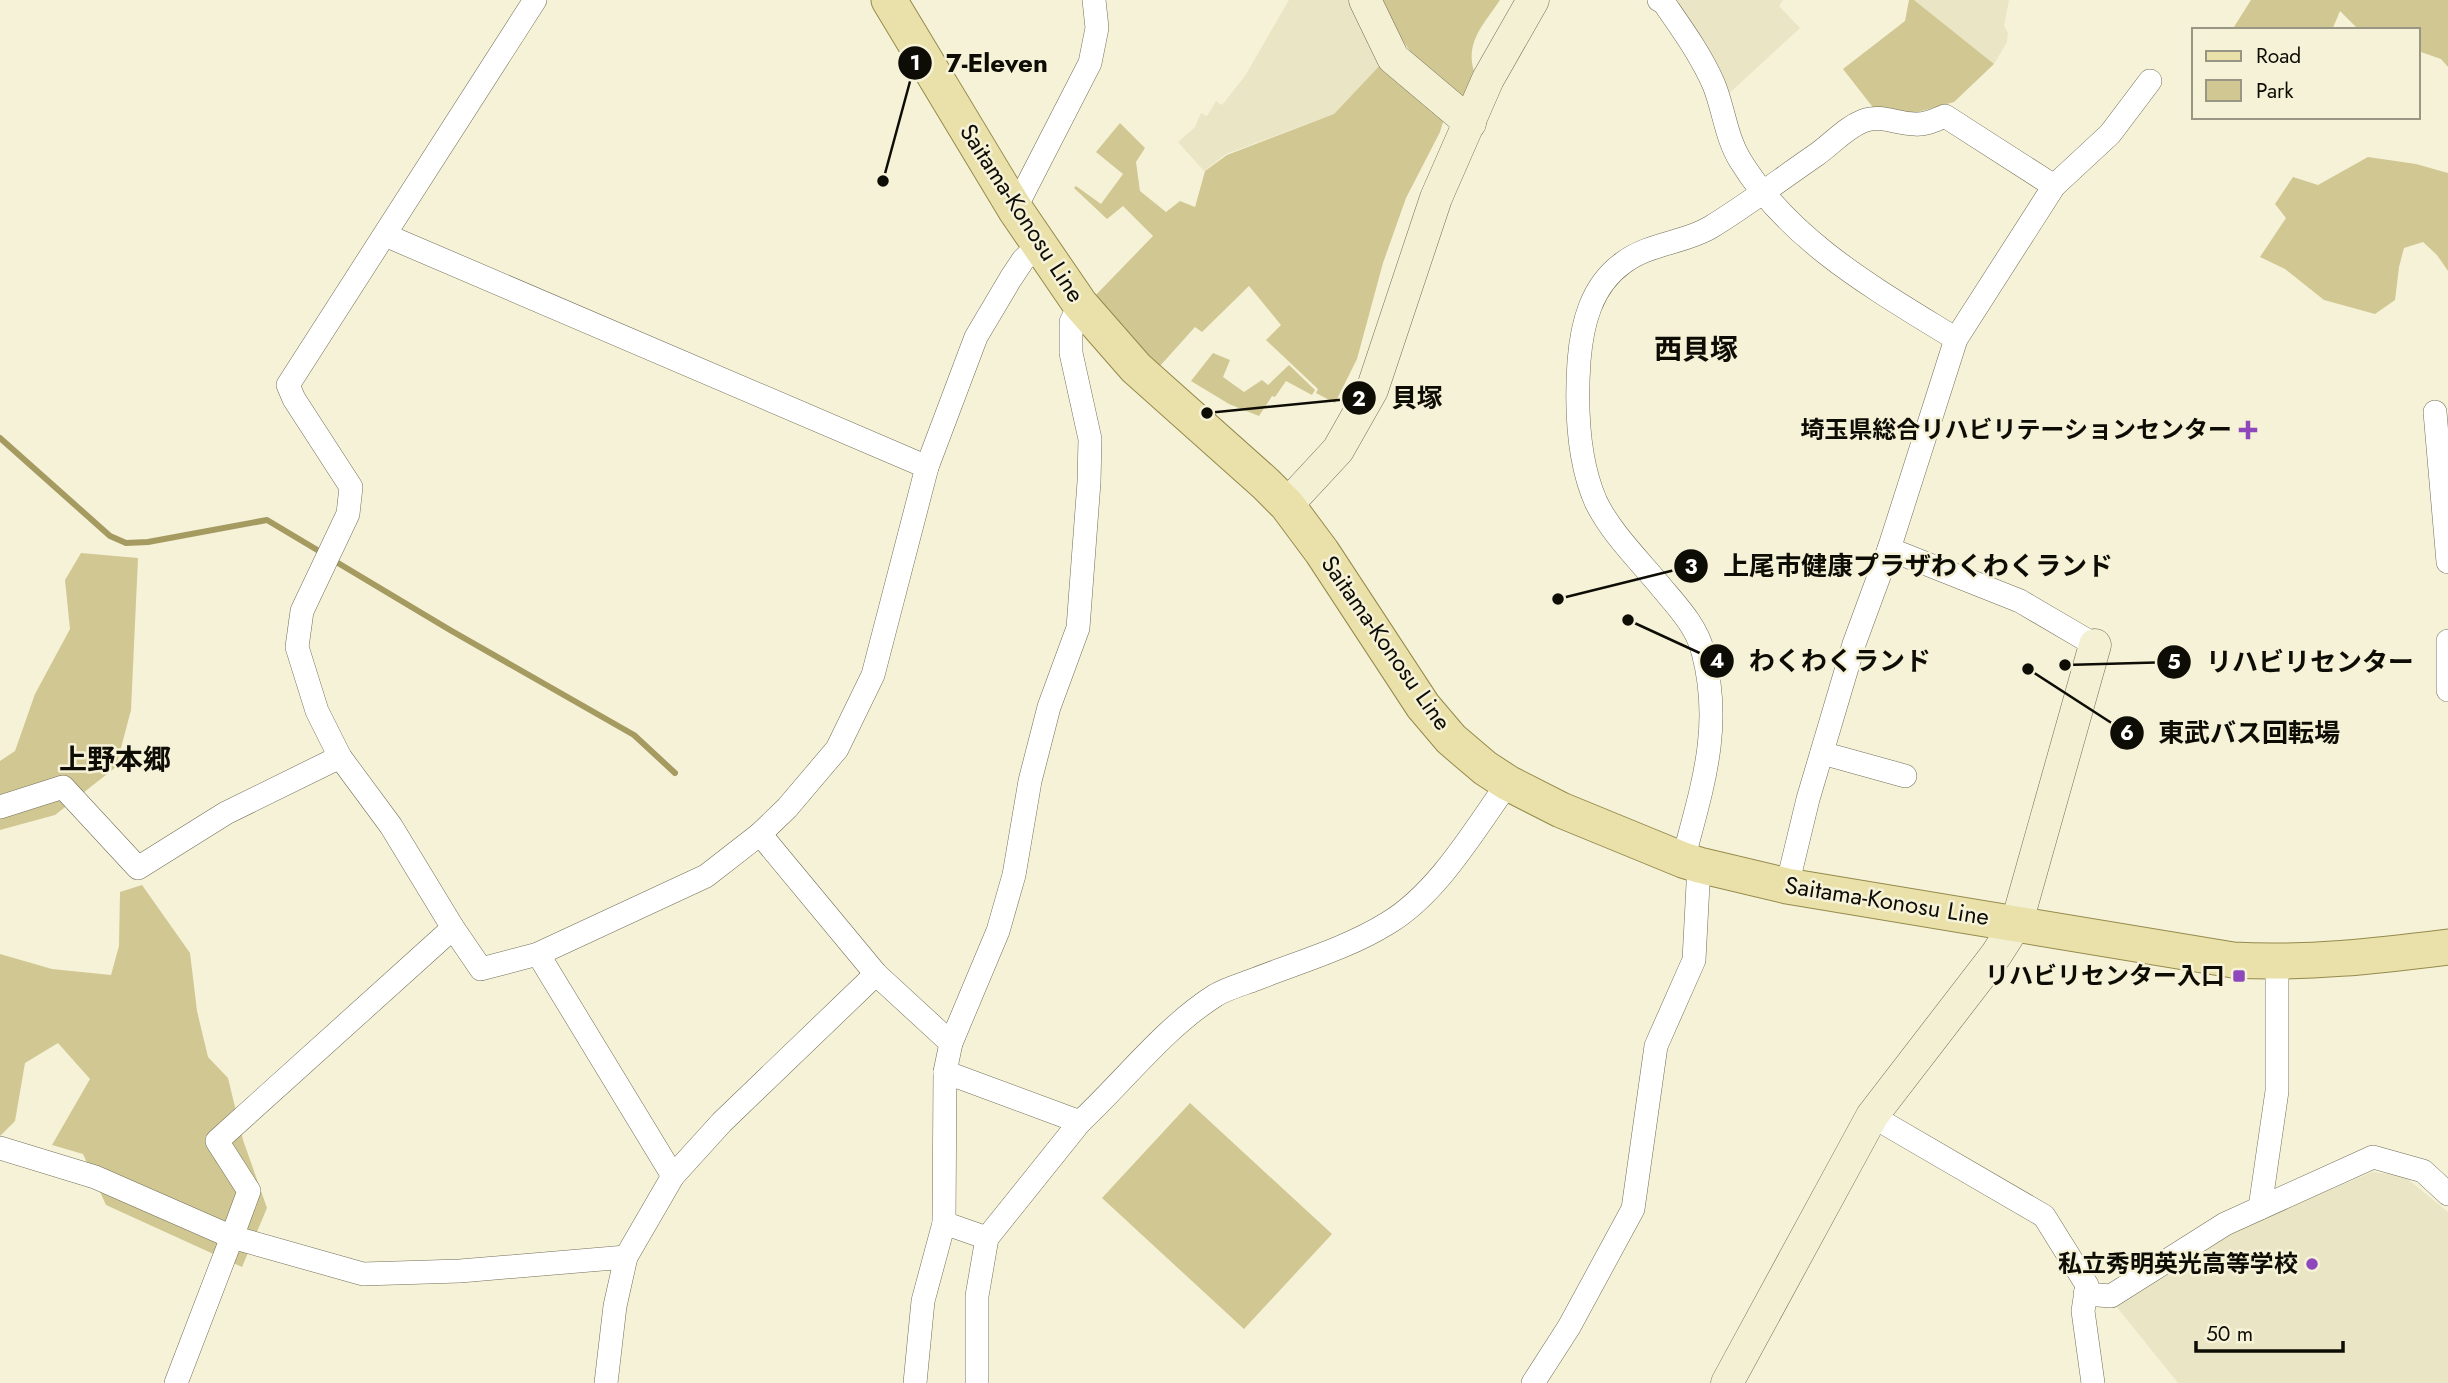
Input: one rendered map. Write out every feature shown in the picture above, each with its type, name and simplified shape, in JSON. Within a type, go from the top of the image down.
[{"type":"main road","name":"Saitama-Konosu Line","points":[[889,0],[1015,209],[1080,304],[1136,368],[1287,505],[1322,552],[1423,706],[1467,754],[1508,783],[1561,810],[1691,863],[1787,886],[2017,922],[2233,960],[2277,962],[2354,959],[2448,947]]},
{"type":"street","points":[[535,0],[288,385],[294,399],[351,487],[348,514],[302,611],[297,647],[317,711],[340,757],[391,826],[481,969],[538,954],[706,877],[760,834],[787,808],[837,750],[873,675],[927,467],[976,337],[1011,278],[1039,245]]},
{"type":"street","points":[[1015,209],[1090,63],[1097,28],[1094,0]]},
{"type":"street","points":[[1365,0],[1392,58],[1470,123]]},
{"type":"street","points":[[1287,505],[1338,450],[1372,390],[1436,198],[1495,66],[1533,0]]},
{"type":"street","points":[[1659,0],[1691,41],[1714,86],[1727,134],[1739,159],[1761,192],[1808,239],[1854,276],[1956,339]]},
{"type":"street","points":[[1787,886],[1854,644],[1889,549],[1956,339],[2054,186],[2110,134],[2150,81]]},
{"type":"street","points":[[1533,1383],[1569,1327],[1633,1209],[1657,1046],[1694,960],[1691,863],[1712,735],[1708,675],[1696,633],[1612,528],[1597,502],[1585,470],[1577,409],[1581,331],[1595,296],[1605,279],[1623,262],[1659,245],[1708,229],[1862,121],[1872,118],[1914,125],[1932,122],[1945,116],[2054,186]]},
{"type":"street","points":[[385,235],[927,467]]},
{"type":"street","points":[[915,1383],[923,1301],[944,1223],[945,1072],[951,1043],[998,931],[1014,875],[1030,781],[1049,708],[1078,628],[1090,482],[1090,439],[1071,353],[1071,322],[1080,304]]},
{"type":"street","points":[[2435,412],[2448,562]]},
{"type":"street","points":[[1727,1383],[1872,1115],[1996,955],[2017,922],[2095,645],[2020,601],[1889,549]]},
{"type":"street","points":[[2448,641],[2448,690]]},
{"type":"street","points":[[1822,753],[1905,776]]},
{"type":"street","points":[[0,807],[63,787],[138,868],[226,813],[340,757]]},
{"type":"street","points":[[977,1383],[977,1296],[987,1238],[1080,1122],[1170,1031],[1218,994],[1389,923],[1419,899],[1450,864],[1508,783]]},
{"type":"street","points":[[760,834],[876,974],[951,1043]]},
{"type":"street","points":[[176,1383],[249,1191],[217,1141],[453,928]]},
{"type":"street","points":[[538,954],[673,1176]]},
{"type":"street","points":[[2260,1209],[2277,1091],[2277,962]]},
{"type":"street","points":[[606,1383],[615,1306],[626,1257],[673,1176],[722,1122],[876,974]]},
{"type":"street","points":[[945,1072],[1080,1122]]},
{"type":"street","points":[[1872,1115],[2044,1216],[2087,1285],[2083,1311],[2093,1383]]},
{"type":"street","points":[[0,1148],[95,1177],[232,1237],[363,1274],[460,1271],[626,1257]]},
{"type":"street","points":[[2085,1294],[2111,1296],[2225,1224],[2373,1157],[2423,1171],[2448,1194]]},
{"type":"street","points":[[944,1223],[987,1238]]},
{"type":"shaded area","points":[[1289,0],[1352,0],[1383,62],[1334,114],[1226,154],[1204,171],[1178,142],[1195,127],[1201,113],[1207,116],[1216,101],[1222,105],[1245,76]]},
{"type":"shaded area","points":[[1668,0],[1783,0],[1779,6],[1800,28],[1724,98]]},
{"type":"shaded area","points":[[1914,0],[2009,0],[2004,26],[2008,33],[2007,42],[1994,64]]},
{"type":"shaded area","name":"私立秀明英光高等学校","points":[[2372,1172],[2404,1176],[2448,1212],[2448,1383],[2178,1383],[2116,1306],[2122,1297],[2231,1232]]},
{"type":"green space","points":[[1379,0],[1500,0],[1476,36],[1472,55],[1476,77],[1465,98],[1438,80],[1414,57]]},
{"type":"green space","points":[[1909,0],[1914,0],[1994,64],[1954,102],[1914,113],[1875,110],[1843,69],[1905,21]]},
{"type":"green space","points":[[2251,0],[2448,0],[2448,67],[2441,59],[2420,52],[2420,28],[2357,28],[2340,11],[2333,28],[2233,28]]},
{"type":"green space","points":[[1383,62],[1444,119],[1406,198],[1383,263],[1357,359],[1335,403],[1316,393],[1318,389],[1266,340],[1281,325],[1249,286],[1202,332],[1195,327],[1159,367],[1092,299],[1153,236],[1123,206],[1107,219],[1074,188],[1076,186],[1101,204],[1123,174],[1096,152],[1120,123],[1145,148],[1136,162],[1140,191],[1166,212],[1180,201],[1195,207],[1205,171],[1227,155],[1334,114]]},
{"type":"green space","points":[[2368,157],[2416,164],[2448,173],[2448,271],[2437,255],[2423,242],[2404,248],[2395,300],[2375,314],[2324,300],[2285,269],[2260,257],[2286,218],[2275,204],[2293,177],[2318,185]]},
{"type":"green space","points":[[1213,353],[1230,360],[1223,377],[1244,392],[1262,380],[1268,385],[1289,365],[1315,390],[1312,395],[1286,381],[1259,416],[1229,404],[1191,381]]},
{"type":"green space","points":[[81,553],[138,558],[131,710],[116,767],[55,815],[0,830],[0,761],[15,751],[35,694],[70,629],[65,580]]},
{"type":"green space","points":[[142,885],[190,953],[197,1011],[208,1057],[228,1078],[243,1140],[267,1208],[242,1267],[106,1205],[83,1154],[52,1145],[90,1079],[58,1043],[25,1063],[15,1121],[0,1136],[0,954],[52,969],[111,975],[119,946],[120,892]]},
{"type":"green space","points":[[1190,1103],[1332,1234],[1244,1329],[1102,1198]]},
{"type":"waterway","points":[[0,438],[110,536],[126,543],[148,542],[267,520],[324,554]]},
{"type":"waterway","points":[[333,560],[634,735],[675,773]]},
{"type":"place","name":"7-Eleven","points":[[883,181]]},
{"type":"place","name":"貝塚","points":[[1207,413]]},
{"type":"place","name":"埼玉県総合リハビリテーションセンター","points":[[2248,430]]},
{"type":"place","name":"上尾市健康プラザわくわくランド","points":[[1558,599]]},
{"type":"place","name":"わくわくランド","points":[[1628,620]]},
{"type":"place","name":"リハビリセンター","points":[[2065,665]]},
{"type":"place","name":"東武バス回転場","points":[[2028,669]]},
{"type":"place","name":"リハビリセンター入口","points":[[2239,976]]},
{"type":"place","name":"私立秀明英光高等学校","points":[[2312,1264]]},
{"type":"district","name":"西貝塚","points":[[1696,349]]},
{"type":"district","name":"上野本郷","points":[[115,759]]}]
